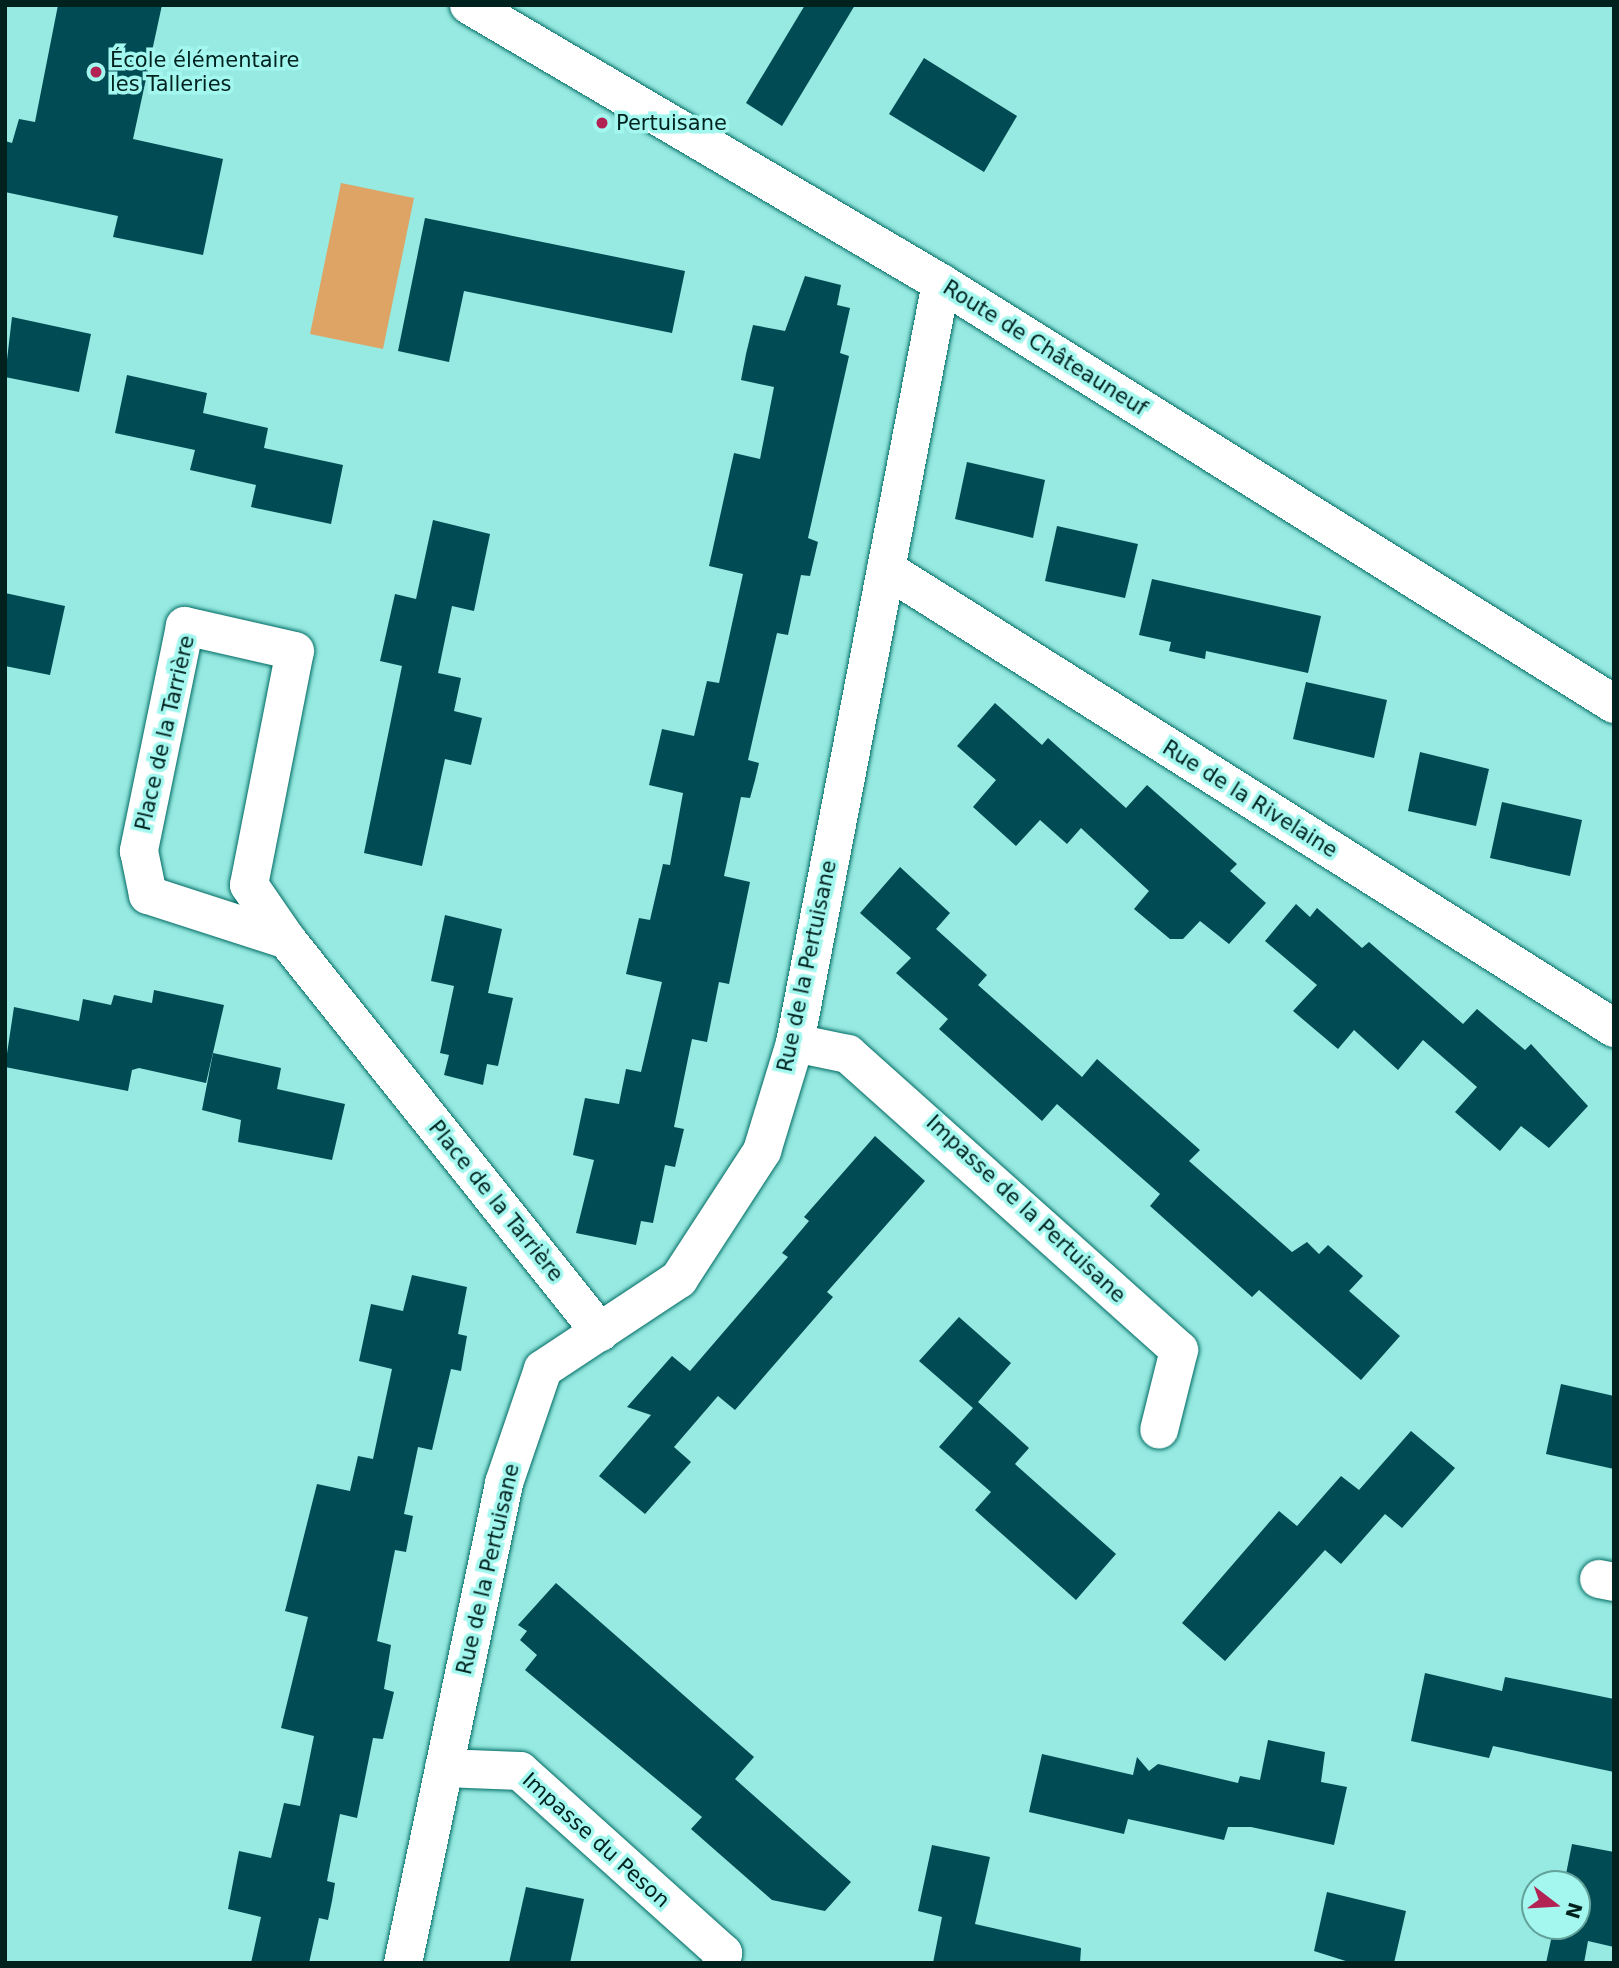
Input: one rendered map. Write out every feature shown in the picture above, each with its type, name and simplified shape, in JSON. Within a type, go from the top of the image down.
[{"type":"street","name":"Route de Châteauneuf","points":[[469,5],[941,283],[1614,704]]},
{"type":"street","name":"Rue de la Pertuisane","points":[[403,1963],[505,1483],[543,1369],[679,1279],[762,1151],[794,1043],[941,283]]},
{"type":"street","name":"Rue de la Rivelaine","points":[[886,569],[1614,1028]]},
{"type":"street","name":"Place de la Tarrière","points":[[287,940],[148,895],[139,851],[185,626],[295,651],[249,885],[287,940],[600,1332]]},
{"type":"street","name":"Impasse de la Pertuisane","points":[[794,1043],[858,1062],[1179,1350],[1159,1430]]},
{"type":"street","name":"Impasse du Peson","points":[[444,1768],[520,1771],[723,1953],[721,1963]]},
{"type":"shaded area","points":[[341,183],[414,198],[383,349],[310,334]]},
{"type":"building","points":[[58,5],[162,5],[133,139],[223,159],[203,255],[113,237],[118,216],[5,192],[5,141],[12,143],[19,119],[35,122]]},
{"type":"building","points":[[805,5],[855,5],[782,126],[746,103]]},
{"type":"building","points":[[924,58],[1017,116],[984,172],[889,114]]},
{"type":"building","points":[[425,218],[685,271],[672,333],[464,291],[449,362],[398,351]]},
{"type":"building","points":[[805,276],[841,285],[837,305],[850,308],[840,353],[849,356],[808,538],[818,542],[810,576],[801,575],[788,635],[777,633],[748,760],[759,763],[750,798],[741,797],[724,876],[750,882],[729,984],[719,982],[707,1042],[692,1039],[674,1127],[684,1129],[675,1167],[665,1165],[653,1223],[641,1221],[636,1245],[576,1233],[594,1160],[573,1155],[585,1098],[619,1104],[626,1069],[641,1072],[662,982],[626,974],[639,918],[650,920],[663,864],[670,865],[683,793],[649,785],[662,729],[694,736],[707,681],[719,683],[743,574],[709,566],[734,453],[760,459],[774,387],[741,380],[746,354],[753,325],[785,331]]},
{"type":"building","points":[[12,317],[91,334],[79,392],[5,377]]},
{"type":"building","points":[[127,375],[207,393],[203,413],[268,428],[264,448],[343,465],[331,524],[251,507],[256,485],[190,470],[195,450],[115,433]]},
{"type":"building","points":[[967,462],[1045,480],[1033,538],[955,519]]},
{"type":"building","points":[[433,520],[490,534],[474,611],[452,606],[438,673],[461,678],[454,711],[482,718],[471,765],[445,759],[422,866],[364,853],[402,666],[380,661],[395,594],[416,599]]},
{"type":"building","points":[[1057,526],[1138,544],[1125,598],[1045,581]]},
{"type":"building","points":[[1152,579],[1321,616],[1308,673],[1206,651],[1205,659],[1169,651],[1171,642],[1139,635]]},
{"type":"building","points":[[5,593],[65,606],[50,675],[5,666]]},
{"type":"building","points":[[1306,682],[1387,700],[1374,758],[1293,739]]},
{"type":"building","points":[[995,703],[1042,745],[1048,738],[1126,808],[1147,785],[1237,864],[1230,871],[1266,903],[1229,944],[1200,921],[1183,939],[1170,939],[1134,909],[1149,891],[1081,828],[1067,844],[1040,820],[1016,846],[973,807],[996,780],[957,746]]},
{"type":"building","points":[[1420,752],[1489,769],[1476,826],[1408,811]]},
{"type":"building","points":[[1502,802],[1582,820],[1570,876],[1490,858]]},
{"type":"building","points":[[900,867],[950,913],[936,929],[987,975],[978,985],[1082,1077],[1097,1059],[1200,1150],[1189,1161],[1292,1252],[1307,1242],[1319,1254],[1328,1245],[1363,1276],[1349,1291],[1400,1336],[1361,1380],[1259,1290],[1252,1297],[1150,1206],[1160,1194],[1057,1104],[1042,1121],[939,1029],[948,1019],[896,973],[911,958],[860,913]]},
{"type":"building","points":[[1296,904],[1310,917],[1317,908],[1362,948],[1369,942],[1463,1024],[1477,1009],[1525,1050],[1531,1044],[1588,1106],[1549,1148],[1521,1126],[1500,1151],[1455,1112],[1477,1087],[1423,1040],[1398,1070],[1354,1030],[1338,1049],[1293,1011],[1317,985],[1265,941]]},
{"type":"building","points":[[445,915],[502,929],[488,993],[513,998],[498,1066],[487,1064],[483,1085],[444,1075],[449,1055],[440,1053],[454,986],[431,981]]},
{"type":"building","points":[[154,990],[224,1005],[206,1083],[139,1068],[132,1070],[128,1091],[5,1067],[14,1007],[79,1021],[83,999],[111,1005],[114,995],[152,1003]]},
{"type":"building","points":[[213,1053],[281,1068],[277,1089],[345,1104],[332,1160],[238,1142],[241,1120],[202,1110]]},
{"type":"building","points":[[875,1136],[925,1181],[827,1292],[833,1297],[735,1410],[718,1396],[674,1447],[691,1462],[645,1514],[599,1476],[651,1415],[627,1407],[672,1356],[690,1371],[788,1257],[782,1253],[809,1221],[804,1217]]},
{"type":"building","points":[[412,1275],[467,1287],[458,1334],[467,1336],[461,1371],[451,1369],[432,1450],[418,1447],[404,1514],[413,1516],[406,1552],[395,1550],[377,1641],[391,1645],[384,1689],[394,1692],[383,1739],[373,1738],[357,1818],[340,1814],[327,1881],[335,1883],[332,1901],[328,1920],[319,1918],[309,1963],[251,1963],[261,1917],[228,1909],[239,1851],[271,1858],[284,1803],[300,1806],[314,1736],[281,1728],[308,1617],[285,1611],[317,1484],[350,1491],[358,1456],[373,1459],[392,1369],[359,1361],[371,1304],[403,1311]]},
{"type":"building","points":[[959,1317],[1011,1363],[978,1402],[1029,1448],[1015,1464],[1116,1554],[1076,1600],[975,1510],[991,1492],[939,1447],[973,1408],[919,1361]]},
{"type":"building","points":[[1561,1384],[1614,1396],[1614,1469],[1546,1454]]},
{"type":"building","points":[[1411,1431],[1455,1468],[1402,1528],[1385,1514],[1341,1564],[1325,1550],[1225,1661],[1182,1623],[1279,1511],[1297,1526],[1341,1476],[1359,1490]]},
{"type":"building","points":[[556,1583],[754,1757],[735,1779],[851,1882],[825,1911],[772,1900],[691,1829],[702,1817],[525,1670],[537,1655],[520,1640],[527,1631],[518,1625]]},
{"type":"building","points":[[1425,1673],[1502,1691],[1505,1677],[1614,1699],[1614,1772],[1493,1746],[1489,1758],[1411,1741]]},
{"type":"building","points":[[1268,1740],[1325,1752],[1321,1782],[1347,1787],[1334,1845],[1251,1827],[1228,1827],[1224,1840],[1128,1819],[1124,1834],[1029,1812],[1042,1754],[1133,1775],[1137,1757],[1149,1771],[1158,1764],[1238,1783],[1240,1776],[1260,1780]]},
{"type":"building","points":[[1572,1844],[1614,1852],[1614,1947],[1588,1941],[1584,1963],[1546,1963],[1551,1940],[1591,1940],[1591,1870],[1567,1870]]},
{"type":"building","points":[[932,1845],[990,1857],[975,1924],[1081,1948],[1080,1963],[933,1963],[942,1917],[918,1911]]},
{"type":"building","points":[[526,1887],[584,1899],[570,1963],[509,1963]]},
{"type":"building","points":[[1327,1892],[1406,1911],[1394,1963],[1352,1963],[1314,1951]]},
{"type":"place","name":"École élémentaire les Talleries","points":[[96,72]]},
{"type":"place","name":"Pertuisane","points":[[602,123]]}]
